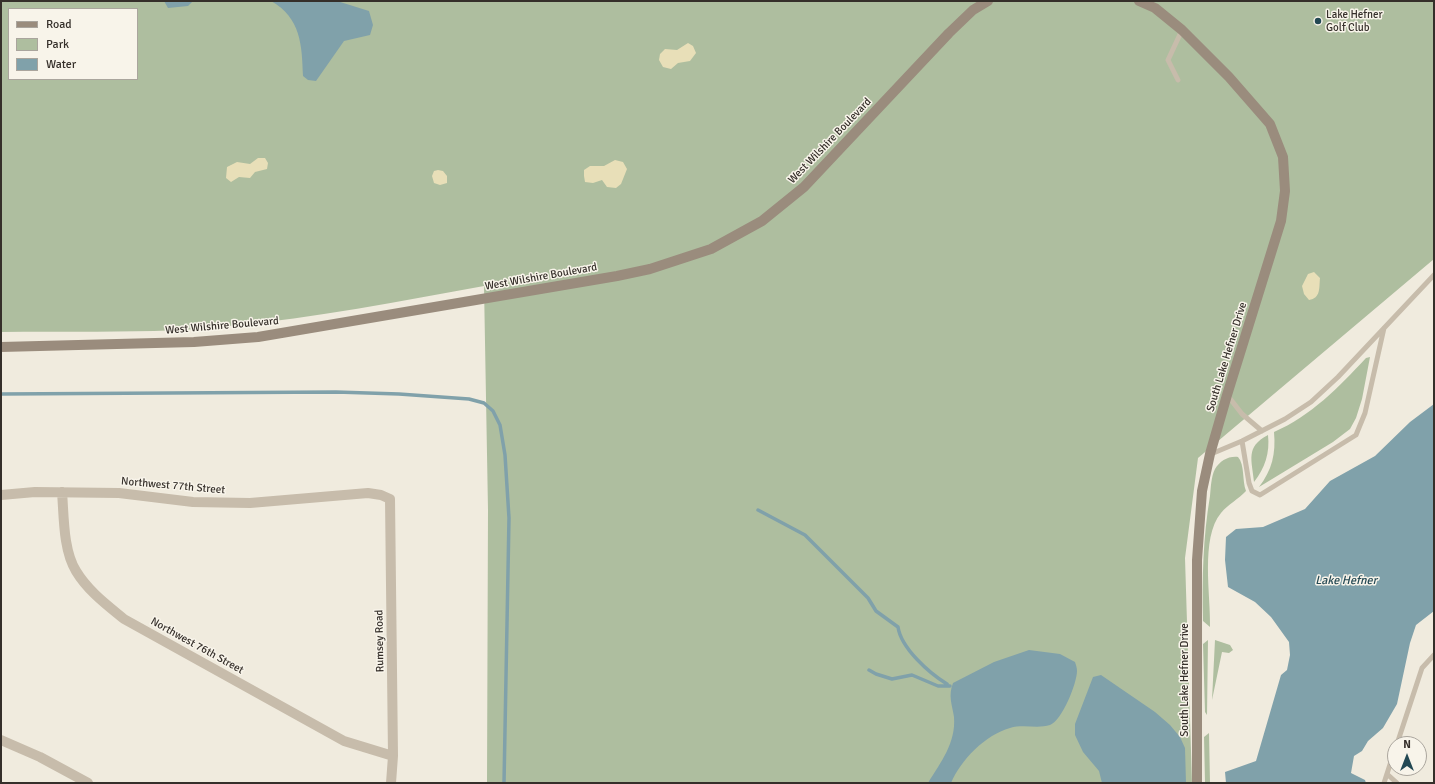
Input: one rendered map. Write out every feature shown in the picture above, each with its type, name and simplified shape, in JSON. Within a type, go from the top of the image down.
[{"type":"street","name":"West Wilshire Boulevard","points":[[1,347],[194,342],[258,337],[617,276],[650,269],[711,249],[762,221],[804,187],[948,33],[973,10],[988,1]]},
{"type":"street","name":"South Lake Hefner Drive","points":[[1139,1],[1155,8],[1182,30],[1229,77],[1270,124],[1283,157],[1285,191],[1281,221],[1227,395],[1210,454],[1202,491],[1198,533],[1197,783]]},
{"type":"street","name":"Northwest 77th Street","points":[[1,495],[62,492],[119,493],[193,502],[250,503],[368,493],[381,495],[390,499]]},
{"type":"street","name":"Northwest 76th Street","points":[[62,492],[66,542],[75,570],[95,594],[124,619],[344,741],[394,756]]},
{"type":"street","name":"Rumsey Road","points":[[390,499],[394,756],[391,783]]},
{"type":"street","points":[[1,740],[40,757],[88,783]]},
{"type":"lane","points":[[1178,80],[1168,60],[1182,30]]},
{"type":"lane","points":[[1210,454],[1262,431],[1299,411],[1311,402],[1338,377],[1384,326],[1434,276]]},
{"type":"lane","points":[[1242,441],[1249,483],[1252,491],[1260,495],[1356,435],[1365,413],[1384,326]]},
{"type":"lane","points":[[1227,395],[1235,407],[1262,431]]},
{"type":"lane","points":[[1400,736],[1422,668],[1434,654]]},
{"type":"lane","points":[[1384,783],[1387,774]]},
{"type":"lane","points":[[1389,776],[1397,783]]},
{"type":"green space","points":[[1,1],[1434,1],[1434,259],[1198,458],[1185,558],[1192,783],[487,783],[488,510],[484,286],[326,314],[262,323],[202,329],[116,332],[1,332]]},
{"type":"green space","points":[[1370,357],[1362,399],[1356,418],[1350,429],[1333,442],[1259,487],[1270,468],[1274,455],[1274,432],[1300,418],[1324,400],[1366,358]]},
{"type":"green space","points":[[1268,435],[1266,460],[1254,482],[1251,461],[1253,449],[1256,444]]},
{"type":"green space","points":[[1231,457],[1238,457],[1242,464],[1246,491],[1221,513],[1215,524],[1211,537],[1208,568],[1210,627],[1203,621],[1203,590],[1204,542],[1212,479],[1215,469],[1222,461]]},
{"type":"green space","points":[[1208,640],[1207,715],[1205,712],[1203,644]]},
{"type":"green space","points":[[1215,640],[1230,645],[1233,650],[1229,653],[1222,652],[1212,700]]},
{"type":"green space","points":[[1209,733],[1210,783],[1205,783],[1204,737]]},
{"type":"sand","points":[[688,43],[693,46],[696,53],[690,61],[678,63],[671,69],[663,67],[659,60],[660,54],[665,49],[677,50]]},
{"type":"sand","points":[[258,158],[265,158],[268,163],[267,169],[255,172],[250,178],[239,177],[231,182],[226,178],[227,167],[237,162],[250,164]]},
{"type":"sand","points":[[615,160],[623,162],[627,169],[621,184],[616,188],[607,187],[602,180],[593,183],[585,182],[584,170],[590,166],[604,166]]},
{"type":"sand","points":[[434,171],[443,171],[447,176],[447,183],[440,185],[434,183],[432,176]]},
{"type":"sand","points":[[1314,272],[1320,278],[1319,292],[1316,297],[1309,300],[1304,294],[1302,286],[1308,274]]},
{"type":"water","points":[[164,1],[193,1],[188,6],[168,8]]},
{"type":"water","points":[[271,1],[337,1],[369,11],[373,25],[370,35],[344,41],[316,81],[308,80],[303,76],[302,54],[298,33],[294,24],[281,8]]},
{"type":"water","name":"Lake Hefner","points":[[1434,404],[1434,611],[1416,625],[1410,643],[1397,704],[1383,728],[1368,741],[1362,751],[1354,756],[1351,773],[1365,780],[1366,783],[1226,783],[1225,772],[1256,761],[1281,675],[1287,670],[1290,655],[1289,642],[1271,617],[1255,602],[1228,587],[1225,560],[1226,537],[1236,529],[1263,527],[1305,509],[1330,481],[1375,456],[1410,422]]},
{"type":"water","points":[[1029,650],[1060,654],[1075,662],[1077,671],[1072,692],[1059,717],[1050,725],[1041,727],[1020,726],[1001,731],[983,742],[967,757],[955,774],[951,783],[928,783],[947,752],[953,735],[954,717],[951,696],[953,683],[994,662]]},
{"type":"water","points":[[1101,675],[1155,712],[1170,725],[1180,737],[1185,748],[1186,783],[1102,783],[1099,771],[1083,752],[1075,735],[1075,724],[1093,677]]},
{"type":"waterway","points":[[1,394],[336,392],[399,394],[469,399],[484,403],[493,411],[500,425],[505,455],[509,518],[504,783]]},
{"type":"waterway","points":[[758,510],[805,535],[868,598],[876,611],[898,627],[904,643],[924,667],[947,684]]},
{"type":"waterway","points":[[869,670],[892,679],[912,675],[938,686],[950,686]]},
{"type":"place","name":"Lake Hefner Golf Club","points":[[1318,21]]}]
